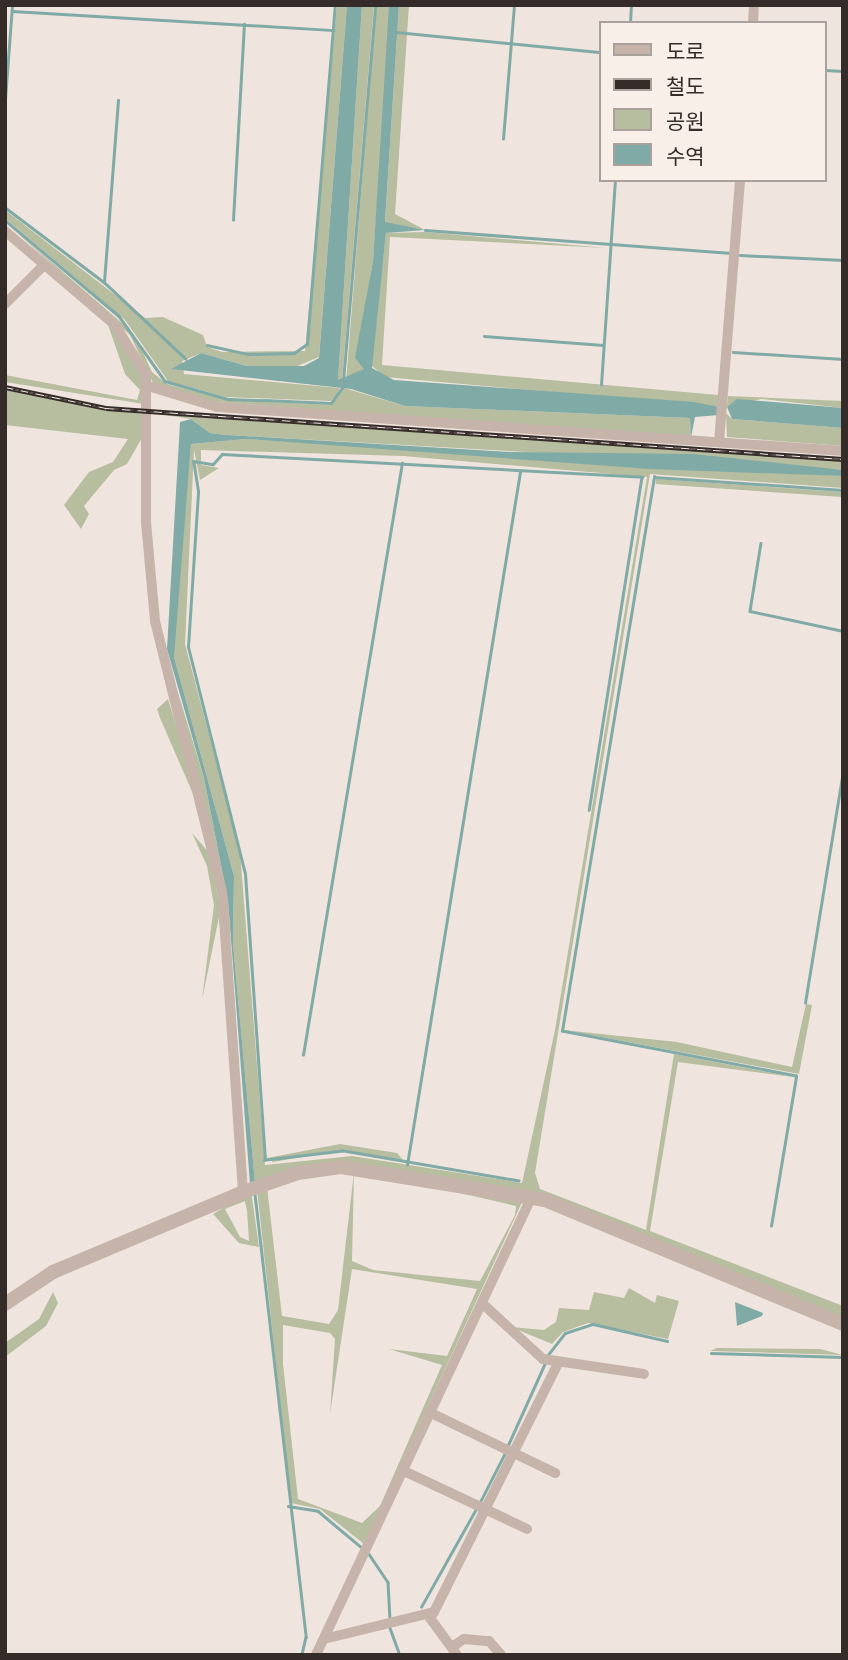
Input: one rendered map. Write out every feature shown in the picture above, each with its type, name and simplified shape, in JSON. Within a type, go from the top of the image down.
[{"type":"street","points":[[719,442],[740,182]]},
{"type":"street","points":[[5,231],[127,338],[148,386],[144,460],[155,621],[222,891],[243,1192]]},
{"type":"street","points":[[5,304],[44,265]]},
{"type":"street","points":[[148,386],[217,407],[843,451]]},
{"type":"street","points":[[5,1304],[54,1272],[243,1192],[298,1172],[341,1167],[531,1198],[843,1324]]},
{"type":"street","points":[[316,1655],[484,1305],[531,1198]]},
{"type":"street","points":[[484,1305],[543,1359],[644,1374]]},
{"type":"street","points":[[501,1655],[489,1642],[464,1639],[455,1651],[430,1618],[487,1510],[559,1361]]},
{"type":"street","points":[[431,1413],[555,1473]]},
{"type":"street","points":[[404,1471],[527,1529]]},
{"type":"street","points":[[324,1639],[434,1612]]},
{"type":"green space","points":[[337,5],[347,5],[319,357],[295,367],[247,366],[201,353],[182,361],[184,374],[340,388],[337,395],[331,401],[226,397],[168,381],[125,320],[5,218],[5,210],[145,318],[163,317],[203,335],[207,347],[222,352],[305,351]]},
{"type":"green space","points":[[362,5],[374,5],[342,381],[338,380]]},
{"type":"green space","points":[[376,5],[389,5],[389,35],[373,261],[360,338],[364,369],[346,382]]},
{"type":"green space","points":[[399,5],[409,5],[395,214],[425,230],[385,223]]},
{"type":"green space","points":[[5,222],[123,324],[138,342],[152,372],[167,384],[227,400],[331,405],[344,388],[405,406],[690,418],[691,437],[216,402],[153,383],[130,335]]},
{"type":"green space","points":[[425,232],[607,248],[390,237],[382,365],[718,395],[719,407],[385,377],[371,365],[386,233]]},
{"type":"green space","points":[[107,322],[142,368],[144,404],[5,382],[5,375],[137,400],[140,390],[125,374]]},
{"type":"green space","points":[[5,390],[144,414],[143,436],[127,464],[114,470],[84,506],[89,514],[81,529],[64,505],[89,472],[113,462],[128,439],[5,425]]},
{"type":"green space","points":[[728,396],[843,401],[843,408],[761,399],[727,407]]},
{"type":"green space","points":[[152,413],[843,460],[843,470],[227,435],[210,433],[191,419]]},
{"type":"green space","points":[[726,413],[732,419],[843,428],[843,446],[727,437]]},
{"type":"green space","points":[[246,439],[843,476],[843,488],[650,474],[535,1173],[540,1189],[646,1230],[674,1054],[793,1077],[678,1062],[650,1231],[843,1306],[843,1318],[546,1198],[329,1163],[255,1182],[233,944],[234,876],[174,657],[174,628],[191,444]],"holes":[[[194,450],[200,480],[219,468],[201,465],[201,450],[403,456],[647,477],[555,1030],[522,1183],[352,1156],[265,1165],[240,852],[185,644]]]},
{"type":"green space","points":[[656,479],[843,492],[842,497],[656,484]]},
{"type":"green space","points":[[171,670],[204,778],[228,901],[247,1185],[226,923]]},
{"type":"green space","points":[[168,699],[181,742],[197,803],[157,709]]},
{"type":"green space","points":[[192,833],[211,855],[220,912],[202,1000],[214,905],[207,866]]},
{"type":"green space","points":[[806,1004],[812,1005],[799,1074],[563,1030],[677,1042],[792,1067]]},
{"type":"green space","points":[[340,1144],[397,1153],[404,1161],[343,1150],[273,1162],[267,1158]]},
{"type":"green space","points":[[354,1172],[352,1261],[373,1270],[480,1281],[515,1215],[516,1206],[408,1181],[523,1200],[364,1544],[320,1509],[291,1503],[257,1189],[267,1187],[282,1316],[329,1324],[338,1310]],"holes":[[[352,1269],[477,1289],[447,1356],[389,1349],[442,1365],[380,1506],[362,1523],[298,1499],[283,1364],[283,1325],[330,1333],[335,1339],[330,1414]]]},
{"type":"green space","points":[[251,1191],[259,1247],[239,1243],[213,1214]],"holes":[[[245,1201],[249,1241],[240,1237],[225,1209]]]},
{"type":"green space","points":[[629,1288],[655,1303],[657,1295],[679,1301],[668,1339],[588,1323],[563,1332],[552,1344],[511,1327],[544,1330],[556,1322],[559,1308],[589,1310],[594,1292],[624,1298]]},
{"type":"green space","points":[[53,1292],[58,1303],[46,1326],[5,1357],[5,1343],[39,1319]]},
{"type":"green space","points":[[717,1348],[820,1349],[843,1355],[710,1351]]},
{"type":"water","points":[[347,5],[362,5],[338,380],[364,369],[355,358],[373,261],[389,5],[399,5],[385,222],[425,230],[386,233],[372,368],[394,380],[694,402],[719,407],[719,415],[695,417],[691,437],[690,418],[405,406],[351,389],[171,369],[201,353],[247,366],[304,366],[319,358]]},
{"type":"water","points":[[737,399],[843,408],[843,428],[732,419],[727,407]]},
{"type":"water","points":[[191,419],[210,433],[227,435],[511,452],[693,454],[843,470],[843,476],[650,469],[246,439],[191,444],[174,657],[234,876],[233,944],[255,1182],[250,1184],[228,901],[204,778],[167,649],[180,422]]},
{"type":"water","points":[[735,1302],[763,1313],[762,1316],[737,1326]]},
{"type":"waterway","points":[[5,99],[12,5]]},
{"type":"waterway","points":[[207,345],[248,354],[294,353],[307,344],[335,5]]},
{"type":"waterway","points":[[343,381],[375,5]]},
{"type":"waterway","points":[[503,139],[514,5]]},
{"type":"waterway","points":[[630,21],[631,5]]},
{"type":"waterway","points":[[12,11],[333,30]]},
{"type":"waterway","points":[[233,220],[244,24]]},
{"type":"waterway","points":[[396,32],[600,52]]},
{"type":"waterway","points":[[827,70],[843,71]]},
{"type":"waterway","points":[[104,282],[118,101]]},
{"type":"waterway","points":[[601,385],[615,182]]},
{"type":"waterway","points":[[6,208],[104,282],[186,359]]},
{"type":"waterway","points":[[5,220],[119,316],[165,381],[228,399],[331,403],[342,388]]},
{"type":"waterway","points":[[425,230],[731,253]]},
{"type":"waterway","points":[[740,255],[843,260]]},
{"type":"waterway","points":[[484,336],[603,345]]},
{"type":"waterway","points":[[733,352],[843,359]]},
{"type":"waterway","points":[[519,1181],[343,1151],[265,1160],[245,874],[188,647],[198,491],[193,461],[213,464],[222,454],[642,477],[589,810]]},
{"type":"waterway","points":[[303,1055],[402,463]]},
{"type":"waterway","points":[[407,1165],[520,472]]},
{"type":"waterway","points":[[771,1226],[796,1076],[562,1031],[654,477],[843,490]]},
{"type":"waterway","points":[[761,543],[750,611],[843,631]]},
{"type":"waterway","points":[[805,1003],[843,772]]},
{"type":"waterway","points":[[255,1194],[306,1637],[302,1655]]},
{"type":"waterway","points":[[547,1356],[565,1333],[593,1324],[667,1341]]},
{"type":"waterway","points":[[711,1353],[843,1357]]},
{"type":"waterway","points":[[508,1445],[545,1363]]},
{"type":"waterway","points":[[480,1502],[505,1453]]},
{"type":"waterway","points":[[288,1506],[318,1511],[361,1547]]},
{"type":"waterway","points":[[421,1607],[476,1509]]},
{"type":"waterway","points":[[369,1554],[388,1582],[390,1618]]},
{"type":"waterway","points":[[390,1628],[400,1655]]},
{"type":"railway","points":[[5,387],[106,408],[843,459]]}]
